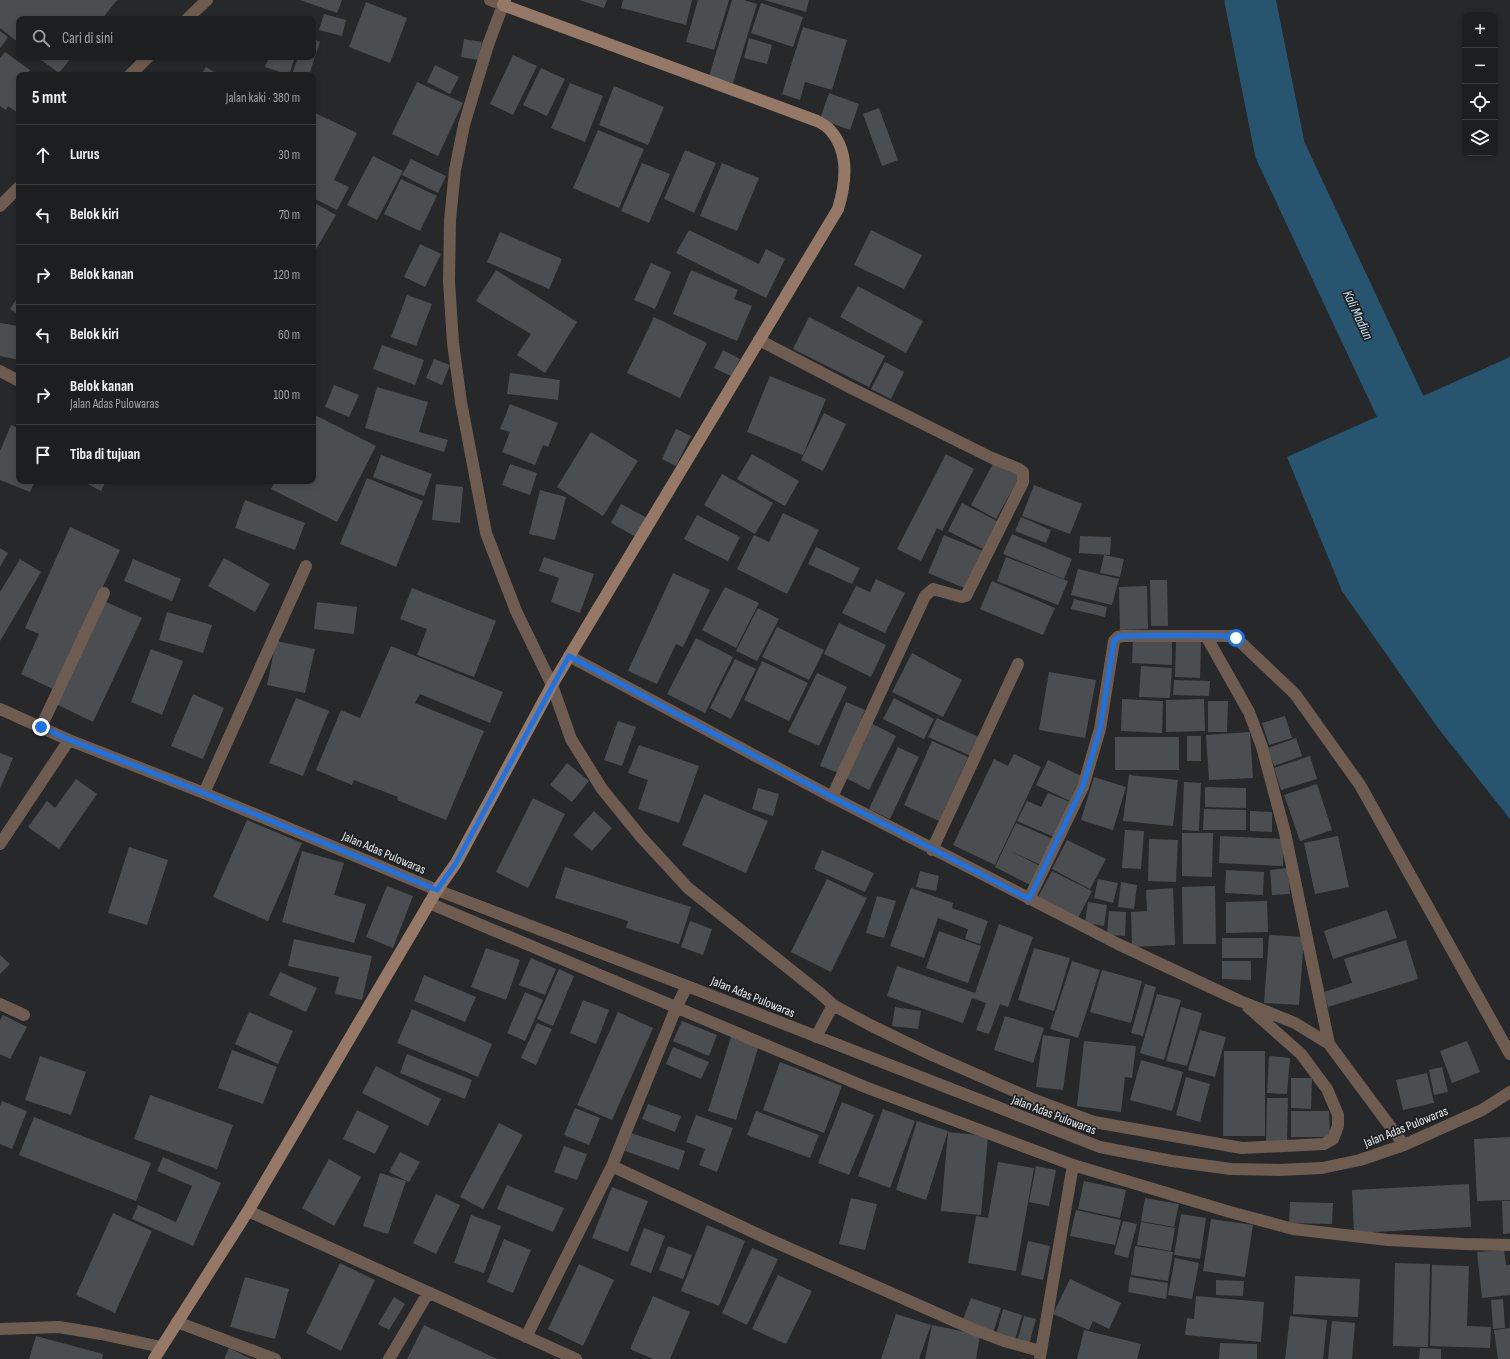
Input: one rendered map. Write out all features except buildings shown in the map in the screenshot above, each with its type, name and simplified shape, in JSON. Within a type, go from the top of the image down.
[{"type":"street","points":[[190,16],[207,0]]},
{"type":"street","points":[[154,1359],[248,1211],[429,903],[456,863],[552,685],[838,210],[844,190],[845,174],[843,155],[838,142],[829,129],[817,121],[504,3],[490,0]]},
{"type":"street","points":[[504,3],[488,45],[464,125],[455,170],[450,228],[449,281],[453,343],[465,423],[486,533],[516,611],[552,685],[571,739],[602,789],[641,837],[688,888],[822,994],[833,1005],[870,1025],[939,1058],[1030,1098],[1094,1122],[1242,1148],[1324,1144],[1333,1139],[1338,1126],[1338,1116],[1327,1089],[1301,1054],[1240,1000]]},
{"type":"street","points":[[133,72],[145,60]]},
{"type":"street","points":[[0,206],[16,190]]},
{"type":"street","points":[[759,340],[856,391],[992,458],[1019,469],[1023,472],[1024,477],[1023,482],[966,596],[962,597],[933,589],[924,596],[832,797]]},
{"type":"street","points":[[0,371],[16,379]]},
{"type":"street","points":[[204,793],[306,566]]},
{"type":"street","points":[[41,727],[104,593]]},
{"type":"street","points":[[1029,899],[1083,786],[1100,729],[1114,641],[1116,638],[1123,636],[1234,636],[1295,694],[1360,785],[1510,1054]]},
{"type":"street","points":[[1206,636],[1249,712],[1262,747],[1285,833],[1329,1044]]},
{"type":"street","points":[[569,656],[932,850],[1118,944],[1240,1000],[1295,1023],[1329,1044],[1404,1145]]},
{"type":"street","points":[[932,850],[1018,664]]},
{"type":"street","name":"Jalan Adas Pulowaras","points":[[0,708],[70,740],[204,793],[437,890],[1100,1147],[1172,1161],[1231,1169],[1278,1170],[1322,1168],[1360,1160],[1404,1145],[1482,1110],[1510,1092]]},
{"type":"street","points":[[0,844],[70,740]]},
{"type":"street","points":[[429,903],[865,1088],[1073,1166],[1293,1229],[1388,1240],[1510,1245]]},
{"type":"street","points":[[526,1336],[612,1166],[676,1008],[687,986]]},
{"type":"street","points":[[0,1004],[24,1016]]},
{"type":"street","points":[[816,1036],[833,1005]]},
{"type":"street","points":[[612,1166],[768,1239],[975,1330],[1040,1355],[1073,1166]]},
{"type":"street","points":[[248,1211],[576,1359]]},
{"type":"street","points":[[389,1359],[428,1293]]},
{"type":"street","points":[[177,1322],[275,1359]]},
{"type":"street","points":[[0,1329],[59,1327],[101,1334],[161,1347]]},
{"type":"water","points":[[1510,357],[1510,819],[1438,728],[1342,591],[1287,457]]},
{"type":"waterway","name":"Kali Madiun","points":[[1250,0],[1280,150],[1430,470]]},
{"type":"route","points":[[41,727],[437,890],[456,863],[569,656],[932,850],[1029,899],[1083,786],[1100,729],[1114,641],[1116,638],[1123,636],[1228,635],[1236,638]]}]
